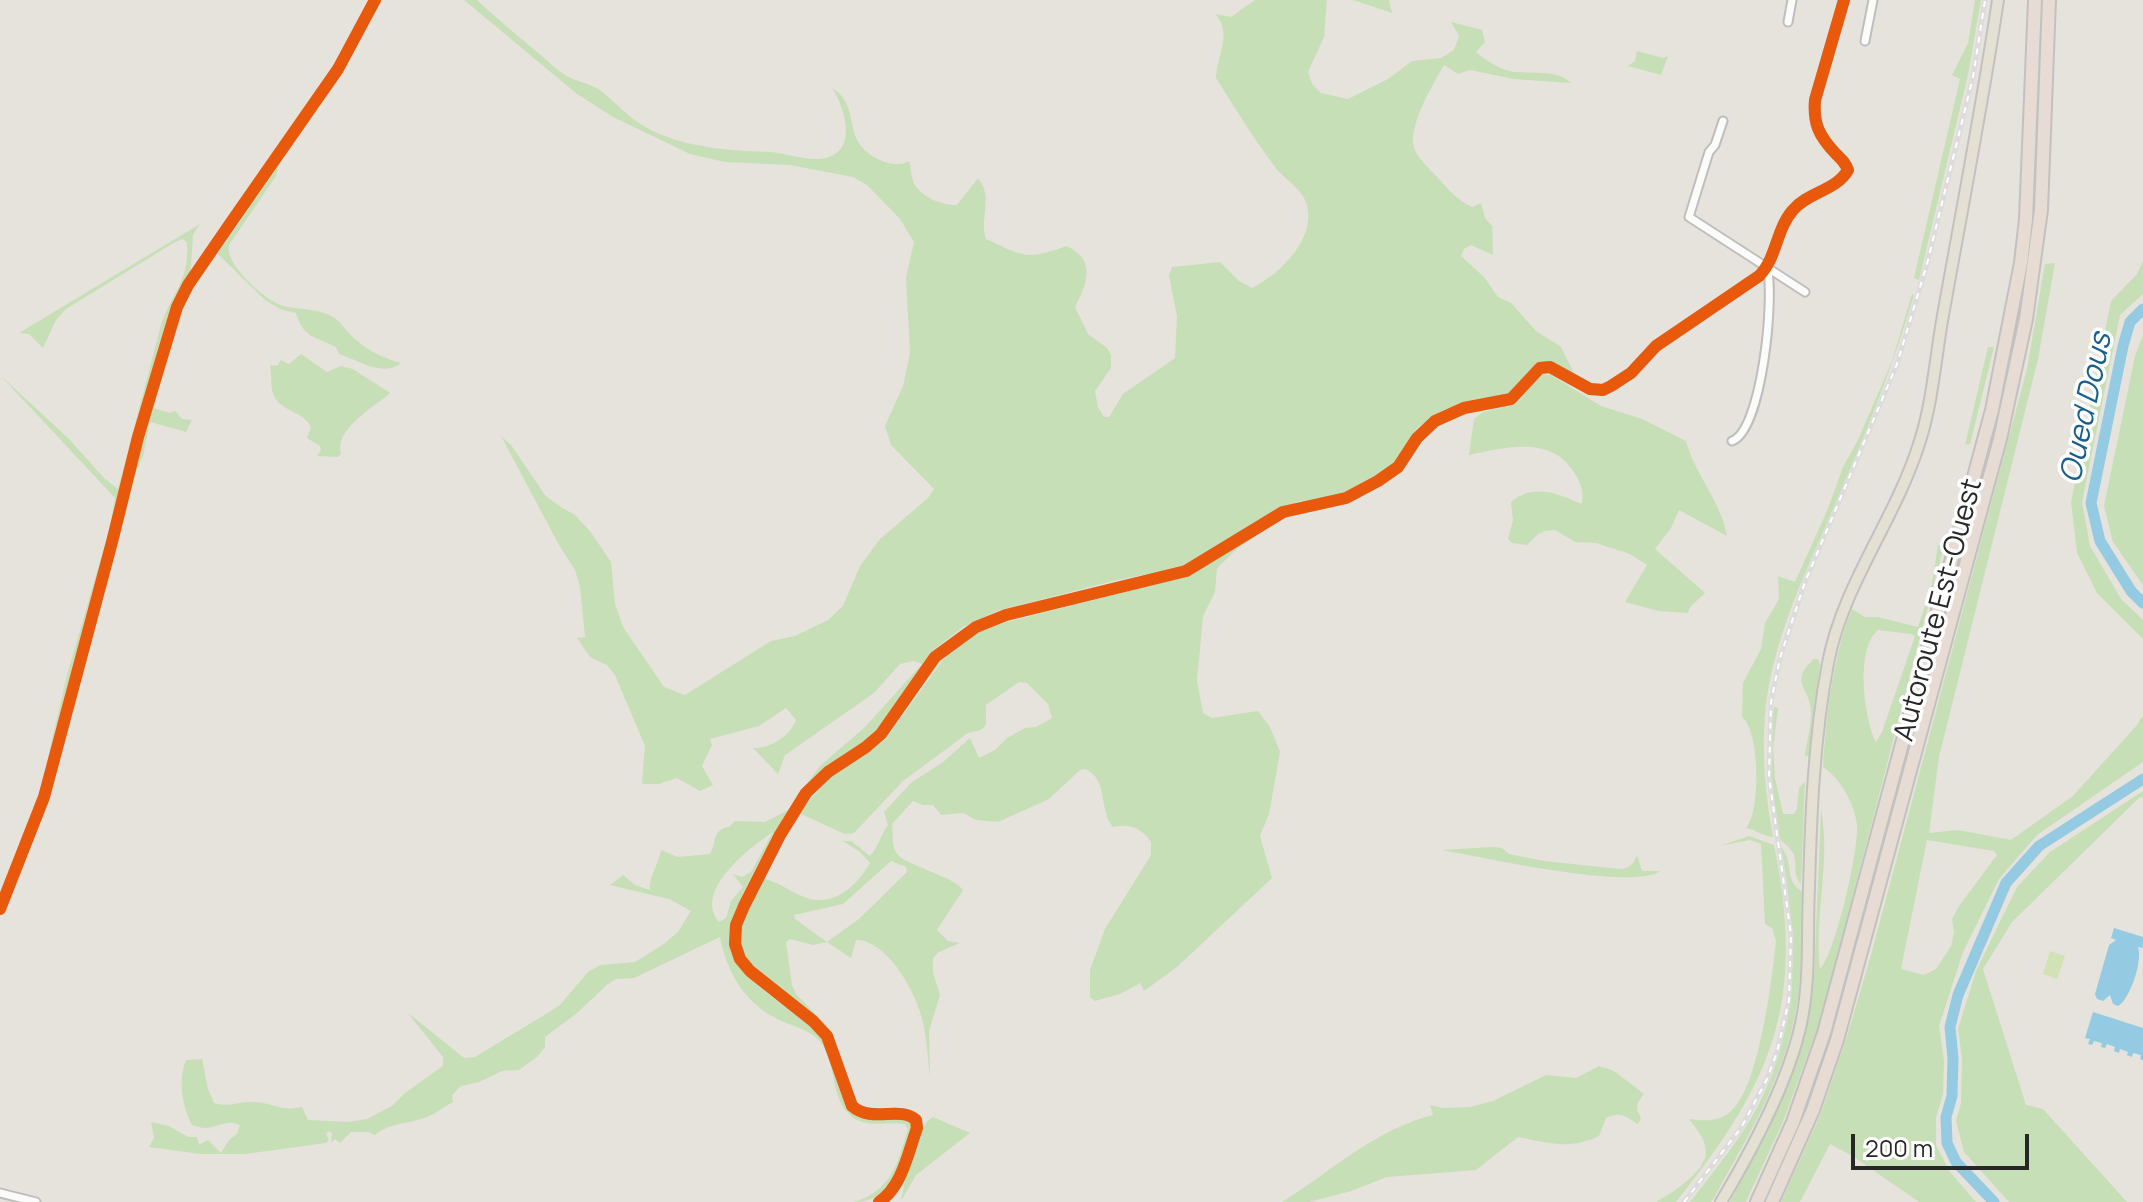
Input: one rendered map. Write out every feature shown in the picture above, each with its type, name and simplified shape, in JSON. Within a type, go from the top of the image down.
[{"type":"highway","name":"Autoroute Est-Ouest","points":[[1757,1202],[1793,1122],[1828,1020],[1992,410],[2021,263],[2026,219],[2035,0]]},
{"type":"highway","name":"Autoroute Est-Ouest","points":[[1772,1202],[1813,1110],[1837,1040],[2000,439],[2038,247],[2049,0]]},
{"type":"main road","points":[[1721,1202],[1773,1100],[1801,1022],[1806,989],[1814,777],[1828,664],[1849,596],[1908,475],[1920,443],[1936,366],[1998,0]]},
{"type":"street","points":[[0,909],[44,797],[138,437],[177,307],[188,285],[338,69],[375,0]]},
{"type":"street","points":[[1788,22],[1792,0]]},
{"type":"street","points":[[879,1202],[897,1182],[917,1128],[916,1120],[907,1115],[870,1115],[852,1106],[827,1036],[813,1021],[750,971],[740,959],[735,944],[736,925],[744,906],[780,835],[806,793],[828,772],[881,734],[935,657],[976,627],[1006,615],[1186,571],[1283,512],[1346,498],[1398,467],[1417,438],[1435,421],[1464,408],[1511,399],[1540,368],[1550,367],[1590,389],[1603,390],[1631,373],[1660,343],[1744,287],[1767,267],[1791,211],[1813,194],[1830,188],[1848,170],[1846,163],[1819,135],[1813,115],[1844,0]]},
{"type":"street","points":[[1865,41],[1873,0]]},
{"type":"street","points":[[1723,121],[1715,145],[1709,152],[1689,217],[1805,292]]},
{"type":"street","points":[[1732,441],[1743,434],[1759,388],[1766,351],[1771,282],[1767,267]]},
{"type":"street","points":[[0,1193],[36,1202]]},
{"type":"green space","points":[[464,0],[477,0],[561,73],[599,90],[637,122],[665,136],[694,145],[725,149],[812,159],[831,156],[840,150],[846,131],[842,109],[832,88],[847,104],[856,138],[865,150],[887,163],[909,161],[913,181],[925,195],[938,202],[957,205],[978,178],[986,200],[986,239],[1033,255],[1066,246],[1082,258],[1087,272],[1086,280],[1075,307],[1088,334],[1107,348],[1111,355],[1111,368],[1095,391],[1104,417],[1109,417],[1123,394],[1175,358],[1177,316],[1169,276],[1172,267],[1220,262],[1239,281],[1252,288],[1284,265],[1301,243],[1306,230],[1305,199],[1267,156],[1216,78],[1223,29],[1215,14],[1231,17],[1255,0],[1327,0],[1324,37],[1308,72],[1312,84],[1321,93],[1348,99],[1388,79],[1412,61],[1441,58],[1454,50],[1459,36],[1451,22],[1482,30],[1485,42],[1476,52],[1500,68],[1558,75],[1571,83],[1514,79],[1470,70],[1458,74],[1444,65],[1419,113],[1414,147],[1422,162],[1458,198],[1472,207],[1481,203],[1485,218],[1492,226],[1493,255],[1471,245],[1464,249],[1461,256],[1484,277],[1498,297],[1511,303],[1536,331],[1561,347],[1576,377],[1556,364],[1542,363],[1531,369],[1509,393],[1443,410],[1417,428],[1395,461],[1384,471],[1326,499],[1300,501],[1273,512],[1183,567],[1113,581],[997,611],[963,627],[935,649],[877,730],[825,768],[801,792],[820,766],[865,727],[922,664],[914,661],[900,664],[874,693],[785,755],[778,774],[753,748],[773,744],[790,731],[796,720],[786,708],[759,726],[710,739],[712,745],[702,766],[713,785],[700,791],[677,778],[659,784],[642,784],[645,746],[615,675],[607,665],[590,657],[577,638],[585,637],[580,587],[575,570],[501,436],[511,445],[545,495],[575,515],[590,531],[611,562],[615,604],[623,627],[664,687],[685,695],[771,641],[795,636],[828,620],[843,606],[860,566],[880,539],[928,498],[934,489],[891,445],[885,426],[903,386],[910,353],[906,278],[914,242],[900,219],[867,185],[853,177],[790,165],[725,162],[690,154],[613,117],[577,94]]},
{"type":"green space","points":[[1353,0],[1389,0],[1392,13]]},
{"type":"green space","points":[[1975,0],[1981,0],[1968,75],[1919,280],[1914,278],[1960,79],[1952,75],[1968,43]]},
{"type":"green space","points":[[1637,51],[1663,58],[1668,56],[1661,75],[1628,66],[1635,61]]},
{"type":"green space","points":[[279,165],[276,176],[229,245],[233,262],[257,290],[276,303],[330,315],[367,348],[401,363],[386,369],[378,368],[339,354],[336,347],[307,332],[296,313],[280,309],[265,300],[218,254]]},
{"type":"green space","points":[[200,224],[193,235],[190,277],[169,318],[135,434],[46,766],[115,498],[0,375],[118,489],[161,325],[186,267],[187,243],[183,239],[175,242],[66,309],[56,320],[43,348],[29,334],[19,333]]},
{"type":"green space","points":[[2143,261],[2143,294],[2120,315],[2082,502],[2090,546],[2121,599],[2143,620],[2143,639],[2097,593],[2077,553],[2071,502],[2111,301],[2137,274]]},
{"type":"green space","points":[[2055,263],[2038,359],[1939,757],[1929,833],[1958,830],[2011,840],[2073,796],[2143,715],[2143,762],[2037,835],[1999,879],[1963,952],[1939,1026],[1944,1061],[1943,1094],[1936,1117],[1936,1145],[1950,1172],[1976,1202],[1919,1202],[1830,1144],[1800,1202],[1781,1202],[1821,1113],[1871,955],[2027,369],[2045,264]],"holes":[[[1927,840],[1994,851],[1997,855],[1952,919],[1954,932],[1951,946],[1936,969],[1924,975],[1901,969]]]},
{"type":"green space","points":[[1912,294],[1906,322],[1878,401],[1803,578],[1784,627],[1770,678],[1764,738],[1766,787],[1773,837],[1769,836],[1746,828],[1754,806],[1756,772],[1752,738],[1742,717],[1743,683],[1761,649],[1765,623],[1779,599],[1778,576],[1795,582],[1892,361]]},
{"type":"green space","points":[[2143,335],[2143,585],[2113,542],[2104,506],[2135,356]]},
{"type":"green space","points":[[1988,347],[1994,347],[1970,444],[1965,445]]},
{"type":"green space","points":[[301,354],[327,372],[341,366],[353,369],[390,393],[349,428],[343,436],[338,457],[317,456],[320,446],[307,438],[311,427],[308,422],[279,403],[273,395],[270,365],[277,366],[281,360],[289,364]]},
{"type":"green space","points":[[1542,375],[1551,375],[1601,406],[1642,419],[1686,441],[1719,511],[1727,536],[1679,510],[1671,528],[1655,549],[1705,593],[1688,613],[1659,611],[1625,602],[1647,565],[1630,554],[1596,543],[1575,542],[1555,530],[1538,534],[1527,545],[1512,543],[1508,539],[1513,520],[1511,502],[1520,496],[1546,492],[1582,504],[1582,489],[1577,477],[1561,458],[1550,451],[1524,447],[1469,455],[1474,419],[1483,412],[1515,405]]},
{"type":"green space","points":[[151,407],[169,413],[175,411],[182,419],[192,420],[186,432],[150,422],[143,456],[132,481]]},
{"type":"green space","points":[[1285,516],[1237,549],[1217,568],[1215,592],[1203,616],[1197,681],[1203,713],[1212,718],[1258,711],[1270,727],[1280,752],[1269,814],[1260,836],[1272,878],[1177,967],[1144,991],[1140,983],[1120,994],[1095,1001],[1090,997],[1090,970],[1105,929],[1151,855],[1151,842],[1135,828],[1113,827],[1108,820],[1097,780],[1085,769],[1080,770],[1049,799],[998,822],[976,820],[963,813],[941,815],[933,805],[913,801],[892,824],[894,848],[899,856],[963,890],[937,930],[948,941],[960,943],[933,958],[933,973],[940,995],[929,1031],[930,1078],[920,1010],[899,970],[868,942],[856,940],[851,958],[827,942],[813,945],[790,939],[786,942],[796,994],[827,1026],[760,975],[742,950],[739,938],[741,923],[762,879],[813,900],[833,898],[858,880],[870,863],[843,841],[851,841],[870,856],[888,825],[884,812],[912,782],[942,763],[970,738],[979,758],[1025,728],[1036,727],[1052,718],[1048,704],[1027,683],[1019,682],[986,705],[986,725],[981,730],[968,733],[903,781],[854,833],[845,834],[801,814],[801,810],[830,778],[885,740],[945,657],[979,632],[999,624],[1188,576],[1240,541]],"holes":[[[891,861],[906,867],[907,872],[859,919],[827,942],[795,919],[794,915],[843,904]]]},
{"type":"green space","points":[[1938,545],[1944,545],[1821,1018],[1783,1122],[1746,1202],[1730,1202],[1777,1109],[1808,1021],[1814,976],[1821,809],[1824,849],[1820,969],[1833,943],[1850,877],[1857,837],[1856,817],[1841,785],[1823,767],[1832,686],[1845,627],[1852,609],[1865,617],[1878,617],[1918,627],[1932,584]],"holes":[[[1878,630],[1915,636],[1876,742],[1865,701],[1866,652]]]},
{"type":"green space","points":[[1814,659],[1818,659],[1820,664],[1809,755],[1805,757],[1811,711],[1801,679],[1802,673]]},
{"type":"green space","points":[[1774,707],[1778,708],[1773,749],[1775,778],[1783,814],[1794,814],[1799,788],[1805,782],[1801,884],[1796,874],[1794,855],[1779,837],[1775,824],[1771,791]]},
{"type":"green space","points":[[2143,791],[2143,798],[2140,797],[2012,922],[1983,969],[2026,1105],[2043,1109],[2127,1202],[2009,1202],[1964,1152],[1956,1121],[1961,1103],[1962,1058],[1958,1029],[1976,971],[2017,887],[2050,852]]},
{"type":"green space","points":[[792,808],[767,848],[736,911],[730,937],[732,951],[750,978],[815,1027],[830,1052],[844,1100],[852,1110],[869,1118],[895,1117],[913,1123],[892,1180],[873,1198],[854,1202],[877,1191],[885,1183],[896,1165],[908,1129],[905,1124],[863,1122],[844,1109],[821,1043],[809,1032],[771,1016],[749,998],[728,964],[720,937],[634,978],[616,979],[545,1037],[545,1047],[537,1057],[519,1070],[502,1071],[479,1082],[461,1086],[452,1095],[453,1102],[428,1117],[392,1126],[375,1135],[351,1132],[340,1143],[335,1139],[331,1143],[332,1134],[329,1131],[326,1143],[245,1154],[200,1154],[149,1147],[154,1138],[151,1122],[169,1126],[188,1137],[197,1137],[199,1145],[208,1140],[221,1153],[237,1134],[240,1125],[235,1123],[206,1128],[192,1125],[182,1093],[186,1060],[202,1059],[214,1103],[252,1102],[287,1108],[302,1107],[308,1120],[348,1122],[367,1119],[392,1106],[443,1066],[443,1057],[407,1012],[464,1058],[475,1057],[559,1006],[588,972],[601,965],[635,962],[664,944],[678,932],[691,911],[669,899],[610,885],[623,875],[635,885],[650,890],[661,850],[678,857],[710,854],[717,833],[735,821],[765,822]],"holes":[[[773,832],[751,872],[742,877],[733,874],[743,887],[731,901],[726,918],[719,922],[713,910],[713,897],[718,884],[739,859]]]},
{"type":"green space","points":[[1749,836],[1774,845],[1783,900],[1786,950],[1783,995],[1774,1037],[1759,1077],[1710,1158],[1676,1202],[1656,1202],[1687,1181],[1704,1160],[1705,1144],[1689,1119],[1716,1119],[1730,1112],[1740,1100],[1756,1058],[1776,941],[1772,928],[1765,924],[1761,844],[1750,840],[1720,846]]},
{"type":"green space","points":[[1781,847],[1793,882],[1802,891],[1800,980],[1791,1034],[1763,1106],[1715,1196],[1711,1202],[1690,1202],[1751,1119],[1772,1075],[1782,1043],[1792,979],[1792,946]]},
{"type":"green space","points":[[1502,848],[1509,854],[1544,861],[1620,869],[1631,865],[1637,855],[1642,871],[1660,871],[1644,876],[1589,875],[1442,850]]},
{"type":"green space","points":[[2050,951],[2065,956],[2057,979],[2043,974]]},
{"type":"green space","points":[[1599,1066],[1614,1071],[1644,1094],[1637,1106],[1641,1118],[1638,1124],[1615,1115],[1606,1118],[1599,1136],[1578,1143],[1559,1144],[1518,1137],[1476,1170],[1387,1177],[1309,1202],[1282,1202],[1372,1141],[1433,1115],[1430,1105],[1470,1107],[1493,1101],[1546,1075],[1576,1078]]},
{"type":"green space","points":[[933,1117],[970,1133],[916,1175],[901,1201],[905,1180],[926,1122]]},
{"type":"water","points":[[2114,928],[2143,937],[2143,948],[2138,947],[2139,961],[2134,979],[2127,996],[2118,1006],[2113,1004],[2110,995],[2103,1001],[2097,999],[2095,994],[2109,945],[2116,940],[2111,938]]},
{"type":"water","points":[[2093,1012],[2143,1028],[2143,1060],[2140,1059],[2141,1055],[2133,1053],[2132,1057],[2120,1049],[2119,1053],[2107,1044],[2105,1048],[2101,1047],[2102,1043],[2094,1041],[2092,1045],[2088,1044],[2090,1039],[2085,1038]]},
{"type":"waterway","name":"Oued Dous","points":[[2143,309],[2130,322],[2123,346],[2091,503],[2100,541],[2131,591],[2143,603]]},
{"type":"waterway","name":"Oued Dous","points":[[1994,1202],[1956,1162],[1947,1143],[1946,1117],[1952,1096],[1953,1058],[1950,1027],[1958,995],[2006,883],[2039,846],[2143,779]]},
{"type":"railway","points":[[1684,1202],[1741,1128],[1767,1079],[1777,1052],[1789,1000],[1791,935],[1769,777],[1771,702],[1780,658],[1805,582],[1897,364],[1927,264],[1973,77],[1985,0]]},
{"type":"cycle path","points":[[0,909],[44,797],[138,437],[177,307],[188,285],[338,69],[375,0]]},
{"type":"cycle path","points":[[879,1202],[893,1188],[903,1169],[917,1128],[916,1120],[902,1114],[868,1114],[852,1106],[827,1036],[813,1021],[750,971],[740,959],[735,944],[736,925],[744,906],[780,835],[806,793],[828,772],[881,734],[935,657],[976,627],[1006,615],[1186,571],[1283,512],[1346,498],[1398,467],[1417,438],[1435,421],[1464,408],[1511,399],[1540,368],[1550,367],[1590,389],[1603,390],[1631,373],[1656,346],[1759,276],[1770,261],[1783,226],[1793,210],[1806,199],[1836,183],[1848,170],[1821,135],[1815,108],[1844,0]]}]
